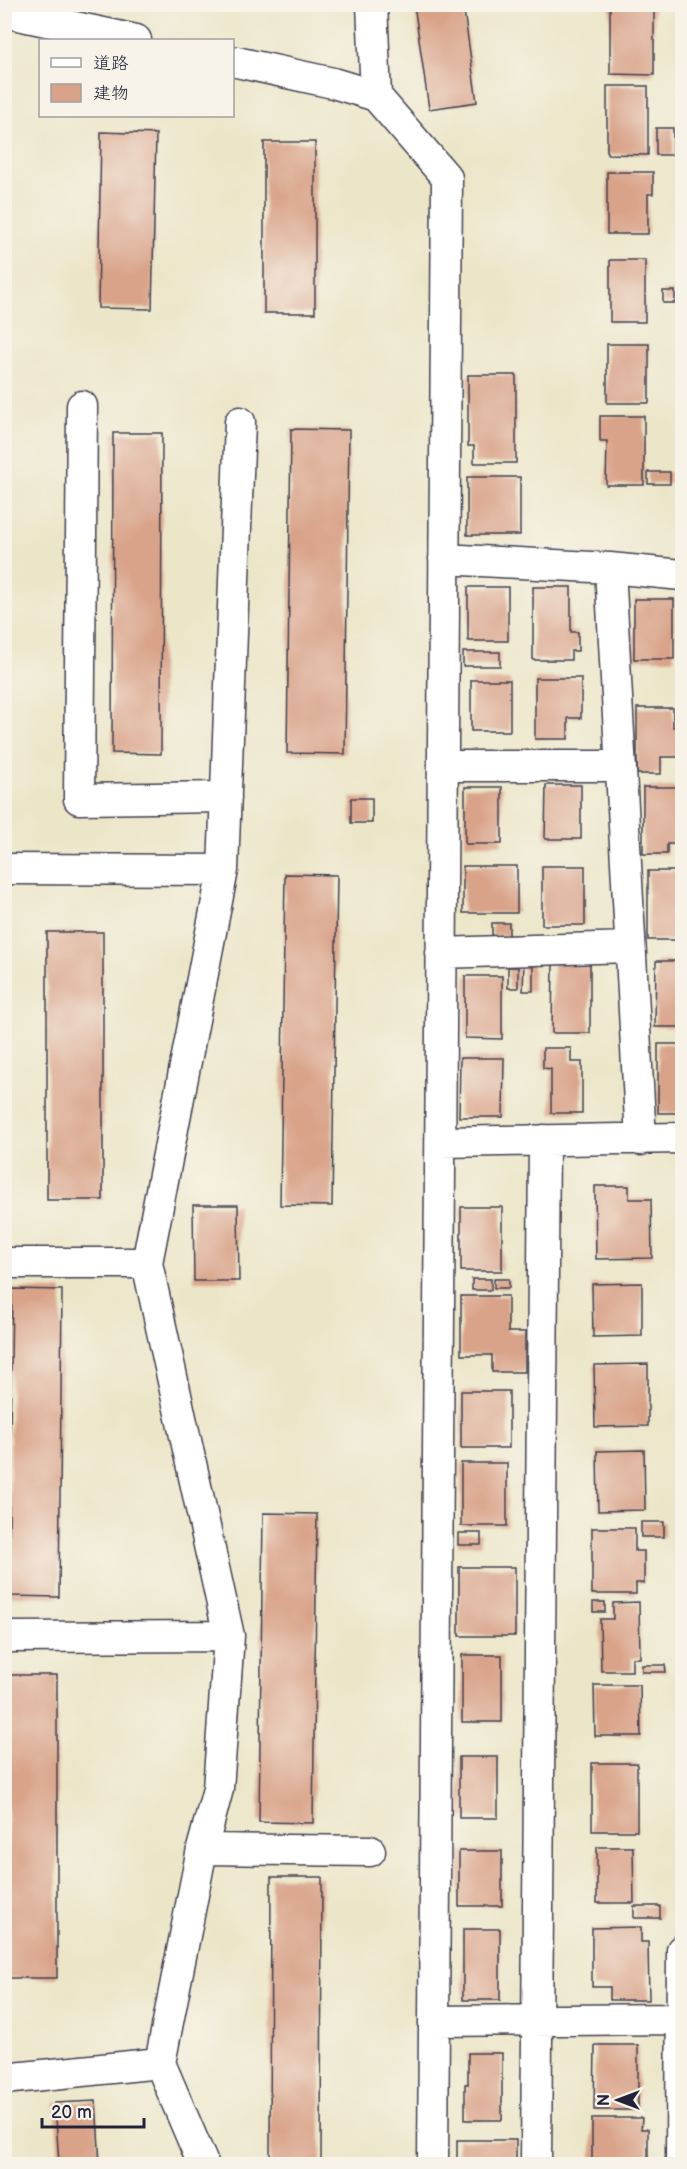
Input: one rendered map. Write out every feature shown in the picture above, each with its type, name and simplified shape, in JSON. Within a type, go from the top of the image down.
[{"type":"street","points":[[372,4],[376,96]]},
{"type":"street","points":[[4,12],[131,39]]},
{"type":"street","points":[[234,61],[333,83],[376,96],[447,178],[433,2164]]},
{"type":"street","points":[[82,406],[79,799],[226,797]]},
{"type":"street","points":[[203,2164],[160,2063],[202,1849],[218,1789],[230,1636],[147,1263],[223,870],[240,422]]},
{"type":"street","points":[[444,559],[610,568],[682,575]]},
{"type":"street","points":[[610,568],[641,1140]]},
{"type":"street","points":[[442,766],[621,766]]},
{"type":"street","points":[[4,869],[223,870]]},
{"type":"street","points":[[441,953],[630,947]]},
{"type":"street","points":[[441,1142],[682,1138]]},
{"type":"street","points":[[536,2164],[544,1140]]},
{"type":"street","points":[[4,1263],[147,1263]]},
{"type":"street","points":[[4,1637],[230,1636]]},
{"type":"street","points":[[202,1849],[370,1851]]},
{"type":"street","points":[[681,2164],[682,1950]]},
{"type":"street","points":[[434,2021],[682,2019]]},
{"type":"street","points":[[4,2079],[160,2063]]},
{"type":"building","points":[[414,4],[463,4],[477,102],[429,109]]},
{"type":"building","points":[[610,6],[654,6],[654,75],[610,74]]},
{"type":"building","points":[[607,86],[648,86],[648,155],[607,154]]},
{"type":"building","points":[[656,128],[673,128],[673,155],[656,155]]},
{"type":"building","points":[[101,132],[156,134],[152,309],[98,308]]},
{"type":"building","points":[[264,142],[315,142],[315,313],[264,313]]},
{"type":"building","points":[[607,172],[653,172],[653,194],[648,194],[648,234],[607,234]]},
{"type":"building","points":[[610,260],[645,260],[645,322],[610,322]]},
{"type":"building","points":[[663,291],[675,291],[675,303],[663,303]]},
{"type":"building","points":[[607,344],[649,344],[649,403],[607,403]]},
{"type":"building","points":[[468,375],[516,375],[516,463],[474,463],[474,446],[468,446]]},
{"type":"building","points":[[600,416],[644,416],[644,485],[606,485],[607,441],[600,441]]},
{"type":"building","points":[[291,429],[349,430],[345,754],[287,753]]},
{"type":"building","points":[[113,433],[162,433],[161,754],[112,753]]},
{"type":"building","points":[[648,472],[670,472],[670,484],[648,484]]},
{"type":"building","points":[[467,477],[520,477],[520,535],[467,535]]},
{"type":"building","points":[[468,587],[508,587],[508,641],[468,641]]},
{"type":"building","points":[[533,587],[571,587],[571,632],[578,632],[578,651],[571,651],[571,660],[533,660]]},
{"type":"building","points":[[634,599],[674,599],[674,659],[634,659]]},
{"type":"building","points":[[463,652],[500,652],[500,666],[463,666]]},
{"type":"building","points":[[535,678],[581,678],[581,718],[568,718],[568,739],[535,739]]},
{"type":"building","points":[[471,680],[510,680],[510,731],[471,731]]},
{"type":"building","points":[[637,708],[673,708],[673,727],[682,727],[682,757],[661,757],[661,774],[637,774]]},
{"type":"building","points":[[546,785],[581,785],[581,839],[545,839]]},
{"type":"building","points":[[465,787],[502,787],[502,844],[465,844]]},
{"type":"building","points":[[643,787],[682,787],[682,844],[667,844],[667,854],[643,854]]},
{"type":"building","points":[[351,798],[372,798],[372,823],[351,823]]},
{"type":"building","points":[[463,866],[517,866],[517,913],[463,913]]},
{"type":"building","points":[[542,866],[585,866],[585,925],[542,925]]},
{"type":"building","points":[[648,871],[682,871],[682,940],[648,940]]},
{"type":"building","points":[[285,874],[337,875],[332,1206],[280,1205]]},
{"type":"building","points":[[492,923],[509,923],[509,936],[492,936]]},
{"type":"building","points":[[47,932],[103,932],[103,1200],[47,1200]]},
{"type":"building","points":[[553,961],[590,961],[590,1033],[552,1033]]},
{"type":"building","points":[[656,961],[682,961],[682,1027],[655,1027]]},
{"type":"building","points":[[524,962],[533,962],[533,991],[523,991]]},
{"type":"building","points":[[508,967],[518,967],[518,988],[508,988]]},
{"type":"building","points":[[465,976],[502,976],[502,1039],[465,1038]]},
{"type":"building","points":[[658,1044],[682,1044],[682,1113],[658,1113]]},
{"type":"building","points":[[543,1048],[571,1048],[571,1062],[582,1062],[582,1113],[551,1113],[551,1069],[543,1068]]},
{"type":"building","points":[[460,1058],[504,1058],[503,1117],[459,1117]]},
{"type":"building","points":[[595,1186],[629,1186],[629,1199],[651,1199],[652,1258],[596,1259]]},
{"type":"building","points":[[193,1205],[238,1205],[239,1281],[194,1281]]},
{"type":"building","points":[[461,1207],[502,1207],[502,1271],[461,1271]]},
{"type":"building","points":[[472,1279],[491,1279],[491,1290],[472,1290]]},
{"type":"building","points":[[494,1279],[509,1279],[509,1288],[494,1288]]},
{"type":"building","points":[[642,1283],[642,1336],[593,1337],[592,1284]]},
{"type":"building","points":[[12,1289],[62,1290],[59,1597],[8,1596]]},
{"type":"building","points":[[461,1296],[508,1296],[508,1332],[525,1332],[525,1372],[492,1372],[492,1355],[461,1355]]},
{"type":"building","points":[[648,1364],[648,1426],[595,1427],[594,1365]]},
{"type":"building","points":[[461,1391],[509,1391],[509,1448],[461,1448]]},
{"type":"building","points":[[644,1450],[645,1510],[598,1511],[597,1451]]},
{"type":"building","points":[[461,1463],[507,1463],[507,1526],[461,1526]]},
{"type":"building","points":[[263,1513],[317,1514],[313,1823],[259,1822]]},
{"type":"building","points":[[641,1522],[664,1522],[664,1537],[641,1537]]},
{"type":"building","points":[[592,1528],[635,1528],[635,1551],[644,1551],[644,1583],[636,1583],[636,1594],[592,1594]]},
{"type":"building","points":[[458,1533],[481,1533],[481,1545],[458,1545]]},
{"type":"building","points":[[459,1567],[515,1567],[515,1636],[459,1636]]},
{"type":"building","points":[[593,1602],[605,1602],[605,1612],[593,1612]]},
{"type":"building","points":[[639,1602],[640,1658],[632,1658],[632,1671],[601,1671],[600,1619],[613,1619],[613,1603]]},
{"type":"building","points":[[462,1655],[502,1655],[502,1722],[462,1722]]},
{"type":"building","points":[[642,1665],[665,1665],[666,1672],[642,1672]]},
{"type":"building","points":[[8,1675],[57,1675],[57,1978],[7,1978]]},
{"type":"building","points":[[594,1685],[640,1685],[641,1736],[595,1736]]},
{"type":"building","points":[[459,1757],[498,1757],[498,1818],[459,1818]]},
{"type":"building","points":[[592,1763],[637,1763],[637,1831],[592,1831]]},
{"type":"building","points":[[597,1847],[633,1847],[634,1903],[597,1903]]},
{"type":"building","points":[[459,1851],[502,1851],[502,1906],[459,1906]]},
{"type":"building","points":[[271,1877],[322,1877],[321,2164],[270,2164]]},
{"type":"building","points":[[634,1906],[660,1906],[660,1918],[634,1918]]},
{"type":"building","points":[[641,1927],[641,1942],[648,1942],[649,2000],[610,2000],[610,1987],[592,1987],[592,1928]]},
{"type":"building","points":[[463,1929],[500,1929],[500,2000],[463,2000]]},
{"type":"building","points":[[595,2045],[638,2045],[638,2110],[594,2110]]},
{"type":"building","points":[[468,2053],[502,2053],[502,2120],[465,2120]]},
{"type":"building","points":[[96,2101],[100,2164],[59,2164],[55,2103]]},
{"type":"building","points":[[592,2118],[642,2118],[641,2129],[648,2129],[648,2158],[641,2158],[641,2164],[592,2164]]},
{"type":"building","points":[[457,2140],[516,2140],[516,2164],[457,2164]]}]
